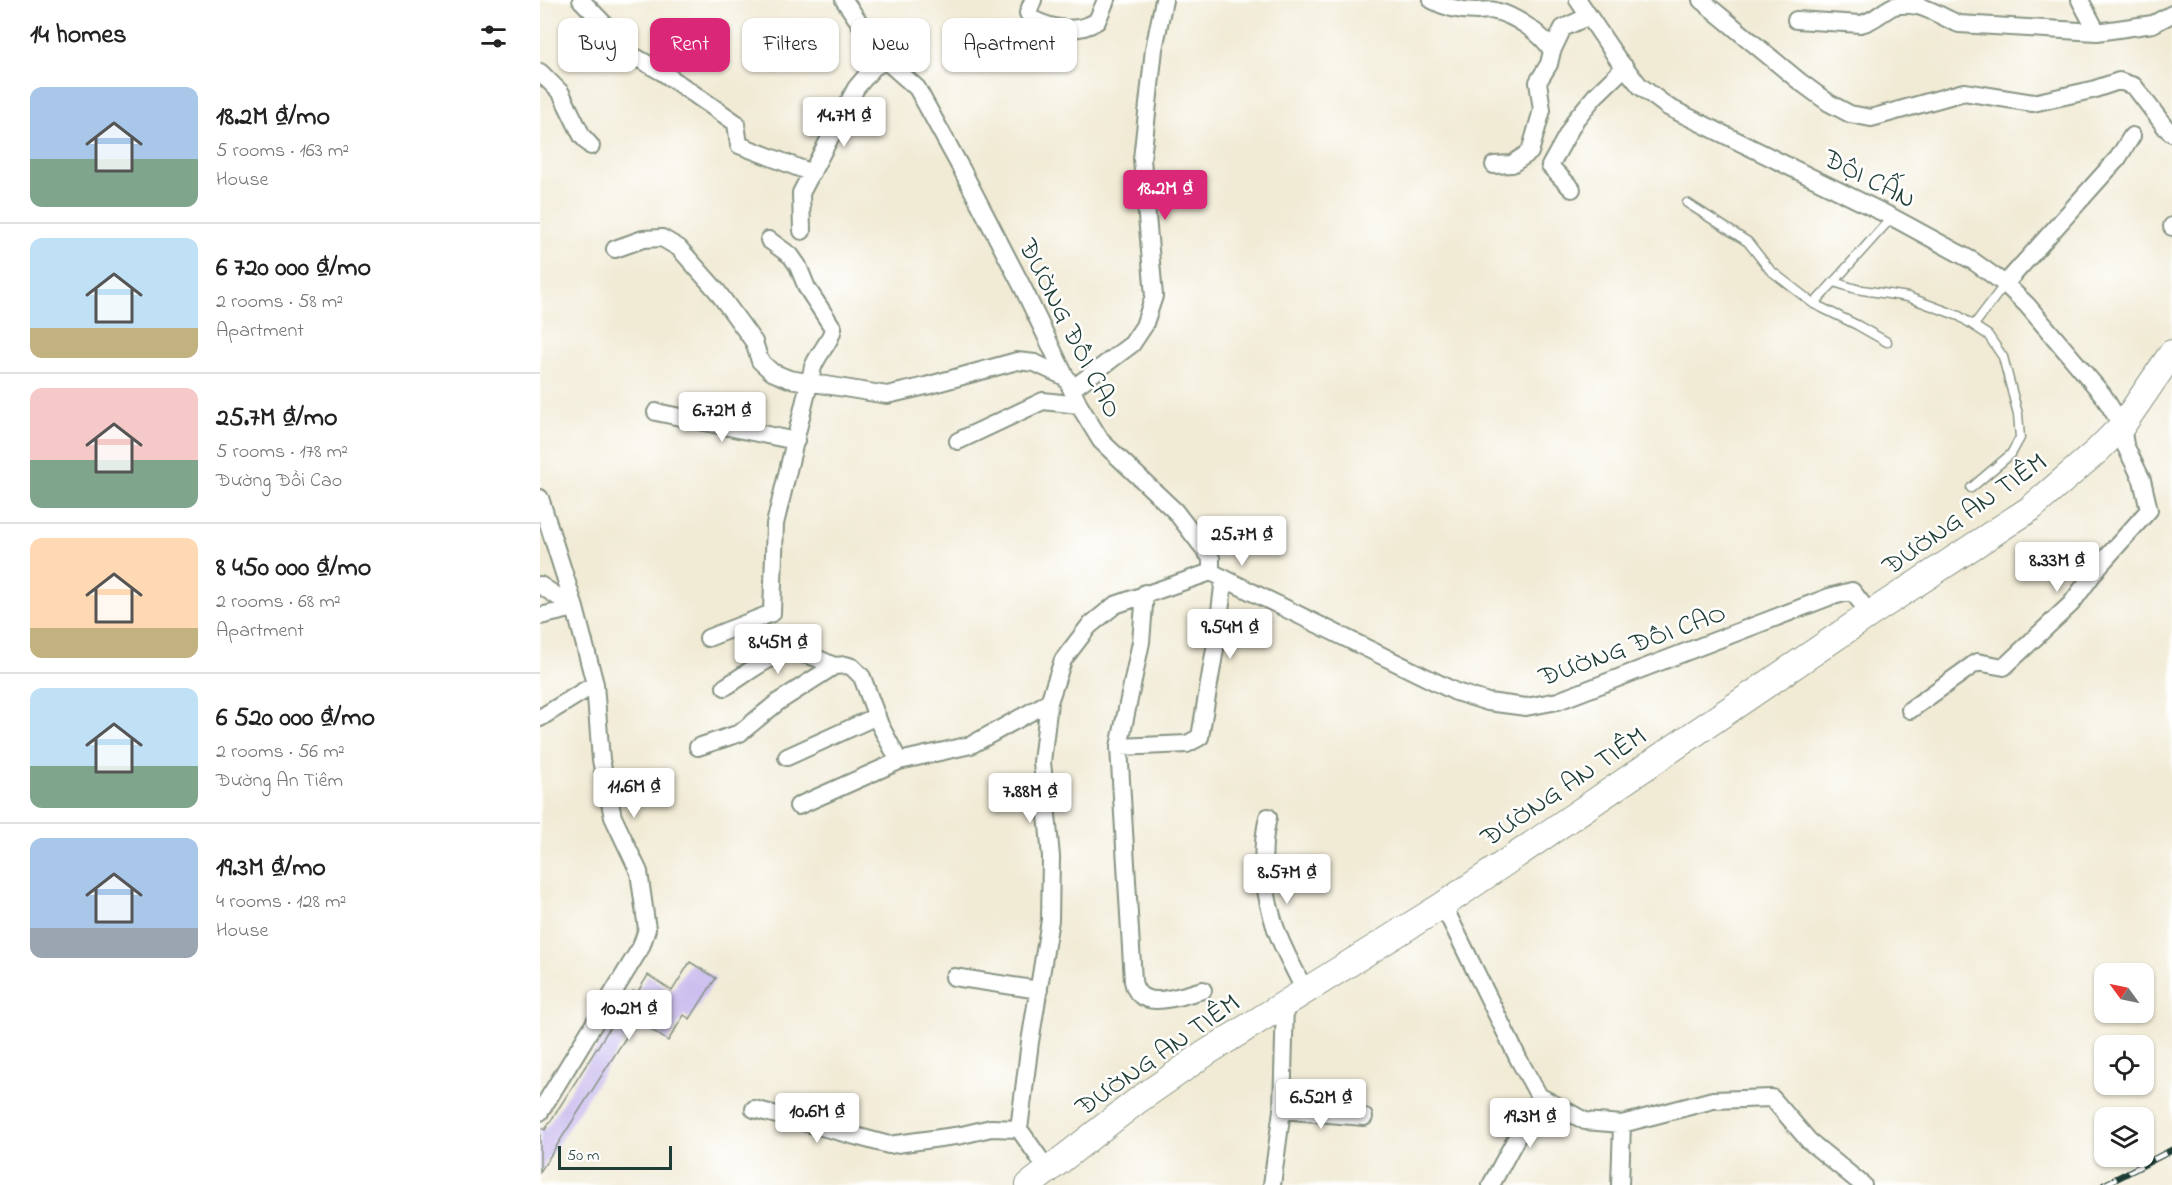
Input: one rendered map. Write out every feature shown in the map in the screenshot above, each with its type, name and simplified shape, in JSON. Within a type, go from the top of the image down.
[{"type":"main road","name":"ĐƯỜNG AN TIÊM","points":[[1034,1181],[1137,1101],[1206,1053],[1443,905],[1870,614],[2030,509],[2097,451],[2122,426],[2172,353]]},
{"type":"street","points":[[581,0],[618,38],[628,53],[662,72],[736,123],[739,145],[812,173]]},
{"type":"street","name":"ĐƯỜNG ĐỒI CAO","points":[[844,0],[856,18]]},
{"type":"street","points":[[1033,0],[1028,13],[1032,19],[1060,28],[1079,29],[1097,21],[1106,0]]},
{"type":"street","points":[[615,249],[643,239],[662,238],[679,248],[712,285],[754,342],[760,361],[772,372],[789,379],[887,395],[1017,361],[1035,363],[1069,384],[1132,344],[1144,326],[1154,296],[1142,159],[1154,49],[1164,0]]},
{"type":"street","points":[[1432,0],[1446,8],[1469,11],[1495,10],[1533,30],[1552,51]]},
{"type":"street","name":"ĐỘI CẤN","points":[[1578,0],[1640,86],[1668,107],[1892,217],[1973,261],[2005,284],[2027,305],[2103,395],[2122,426],[2125,445],[2142,480],[2149,510],[2099,566],[2071,604],[2004,667],[1977,662],[1910,710]]},
{"type":"street","points":[[1701,0],[1798,81],[1829,103],[1850,114],[1871,118],[1964,92],[2033,103],[2092,90],[2119,81],[2134,87],[2172,133]]},
{"type":"street","points":[[2080,0],[2097,32]]},
{"type":"street","points":[[1796,20],[1862,24],[1872,21],[1891,3],[1913,2],[1924,4],[1959,24],[2097,32],[2153,24],[2172,14]]},
{"type":"street","points":[[1494,165],[1512,164],[1530,152],[1542,110],[1538,82],[1549,64],[1552,51],[1563,28],[1589,16]]},
{"type":"street","points":[[1572,189],[1550,166],[1576,119],[1625,67]]},
{"type":"street","points":[[540,72],[561,93],[582,136],[591,146]]},
{"type":"street","points":[[802,231],[801,193],[856,88],[870,72]]},
{"type":"street","name":"ĐƯỜNG ĐỒI CAO","points":[[899,72],[917,88],[962,170],[1079,405],[1101,441],[1175,511],[1212,558],[1218,575],[1456,692],[1488,702],[1526,707],[1558,701],[1608,684],[1829,597],[1852,591],[1870,614]]},
{"type":"street","points":[[2005,284],[2118,158],[2132,136]]},
{"type":"street","points":[[708,638],[772,613],[776,524],[816,357],[832,334],[833,328],[807,288],[791,256],[769,240]]},
{"type":"street","points":[[958,441],[1042,401],[1079,405]]},
{"type":"street","points":[[656,412],[796,441]]},
{"type":"street","points":[[540,498],[575,608],[595,684],[600,760],[613,817],[639,872],[647,929],[641,947],[540,1112]]},
{"type":"street","points":[[1034,1181],[1019,1129],[1050,920],[1051,857],[1042,762],[1049,702],[1063,660],[1089,626],[1115,605],[1145,593],[1218,575],[1217,637],[1200,737],[1186,744],[1119,747]]},
{"type":"street","points":[[540,585],[575,608]]},
{"type":"street","points":[[1145,593],[1141,642],[1119,747],[1134,988],[1141,997],[1154,1001],[1203,990]]},
{"type":"street","points":[[540,616],[575,608]]},
{"type":"street","points":[[725,687],[773,658],[790,652],[810,656],[834,666],[846,665],[862,677],[877,716],[899,762]]},
{"type":"street","points":[[698,747],[740,733],[778,702],[834,666]]},
{"type":"street","points":[[540,718],[595,684]]},
{"type":"street","points":[[798,806],[899,762],[971,745],[1049,702]]},
{"type":"street","points":[[787,757],[877,716]]},
{"type":"street","points":[[1268,817],[1263,839],[1264,883],[1295,998],[1272,1185]]},
{"type":"street","points":[[1443,905],[1539,1096],[1585,1121],[1622,1124],[1713,1100],[1772,1098],[1809,1141],[1863,1185]]},
{"type":"street","points":[[954,977],[1039,990]]},
{"type":"street","points":[[1491,1185],[1539,1096]]},
{"type":"street","points":[[754,1110],[889,1145],[962,1135],[991,1128],[1019,1129]]},
{"type":"street","points":[[1282,1110],[1364,1117]]},
{"type":"street","points":[[1620,1185],[1622,1124]]},
{"type":"lane","points":[[1687,203],[1748,242],[1770,270],[1814,304],[1887,342]]},
{"type":"lane","points":[[1814,304],[1892,217]]},
{"type":"lane","points":[[1834,282],[1856,289],[1908,297],[1959,316],[1988,335],[2003,357],[2018,414],[2020,438],[2012,454],[1971,488]]},
{"type":"lane","points":[[1974,325],[2005,284]]},
{"type":"building","points":[[690,962],[716,978],[690,1019],[684,1015],[668,1041],[637,1020],[540,1172],[540,1127],[545,1130],[633,991],[637,993],[648,975],[672,991]]},
{"type":"railway","points":[[2104,1185],[2172,1150]]}]
